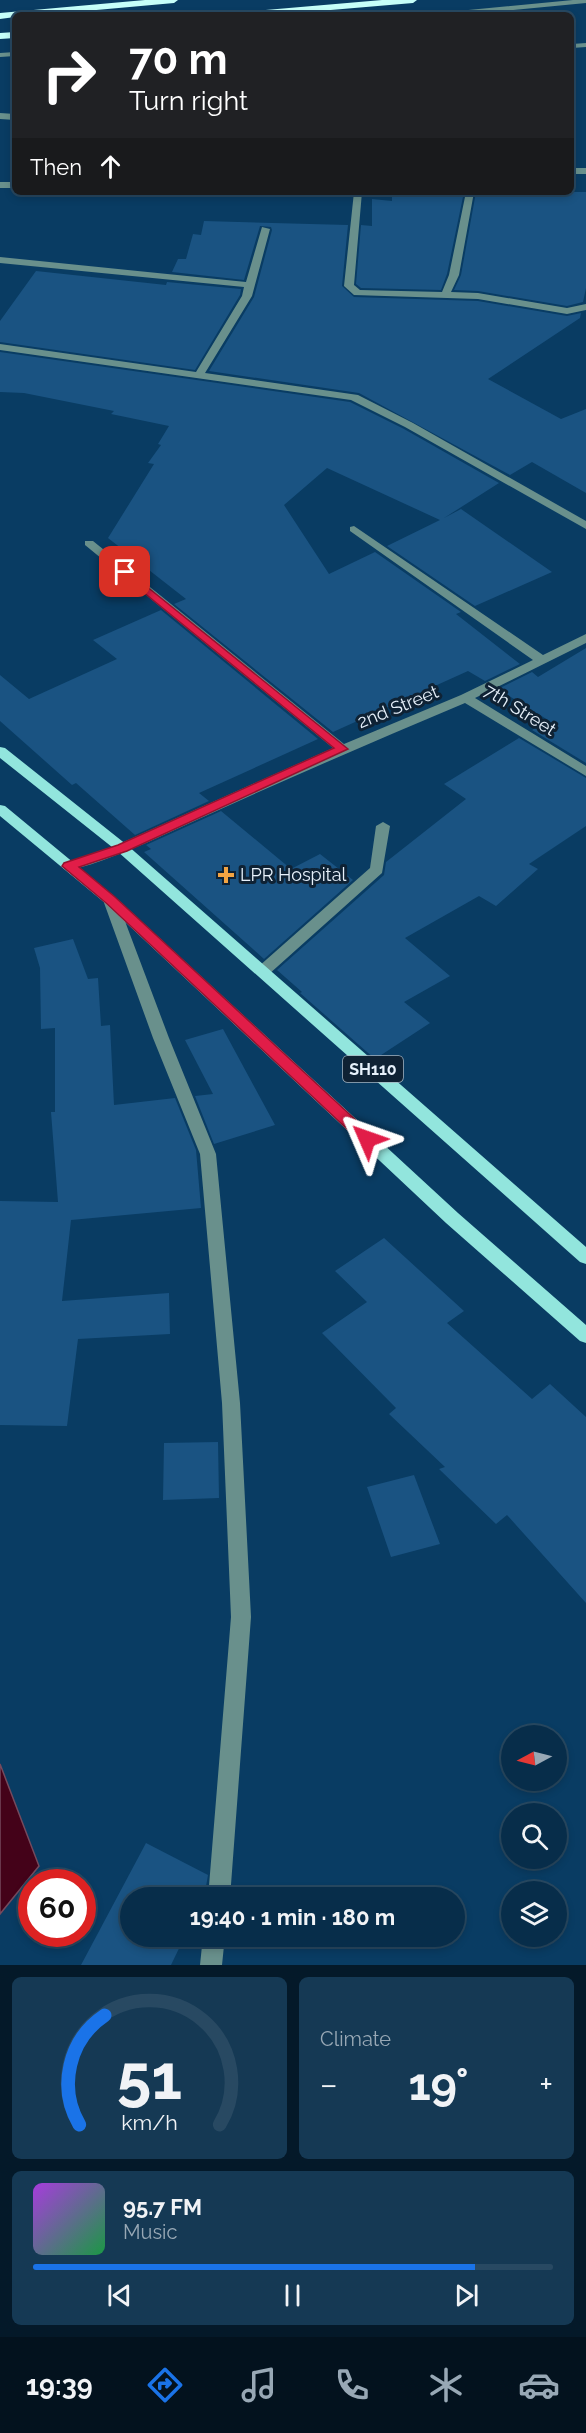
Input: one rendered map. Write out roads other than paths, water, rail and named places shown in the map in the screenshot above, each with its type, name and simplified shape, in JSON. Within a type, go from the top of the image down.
[{"type":"highway","points":[[44,12],[174,0]]},
{"type":"highway","points":[[276,12],[413,0]]},
{"type":"main road","name":"SH110","points":[[0,751],[122,848],[586,1257]]},
{"type":"main road","name":"SH110","points":[[0,809],[110,900],[452,1218],[586,1336]]},
{"type":"street","points":[[469,12],[586,1]]},
{"type":"street","points":[[358,195],[349,286],[357,293],[477,296],[567,311],[576,311],[586,307]]},
{"type":"street","points":[[446,296],[454,274],[469,195]]},
{"type":"street","points":[[199,375],[247,296],[265,229]]},
{"type":"street","points":[[0,260],[250,285]]},
{"type":"street","points":[[0,346],[354,397],[409,425],[586,526]]},
{"type":"street","points":[[354,529],[542,660]]},
{"type":"street","points":[[89,543],[342,749]]},
{"type":"street","name":"2nd Street","points":[[69,866],[122,848],[342,749],[466,698],[586,638]]},
{"type":"street","name":"7th Street","points":[[466,698],[586,772]]},
{"type":"street","points":[[263,971],[377,870],[383,826]]},
{"type":"street","points":[[110,900],[161,1038],[208,1154],[231,1403],[241,1617],[220,1887]]},
{"type":"street","points":[[211,1965],[213,1947]]},
{"type":"place","name":"LPR Hospital","points":[[226,875]]}]
